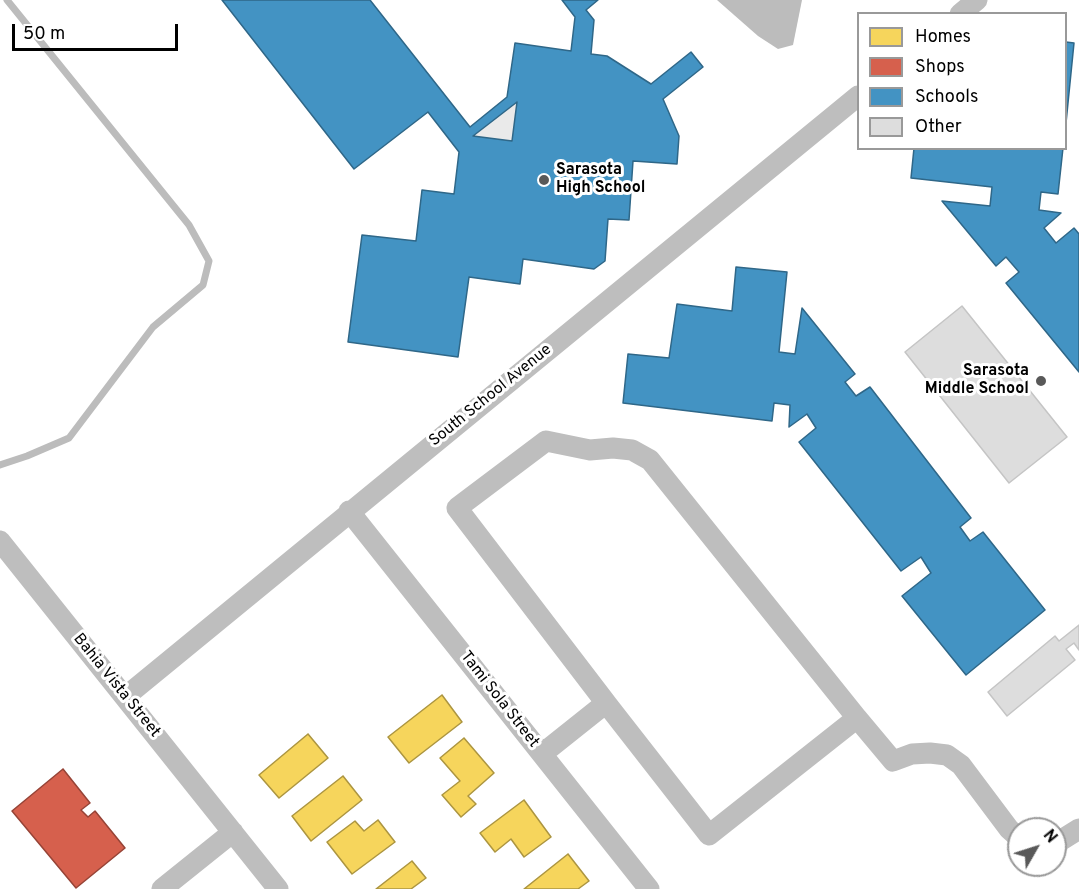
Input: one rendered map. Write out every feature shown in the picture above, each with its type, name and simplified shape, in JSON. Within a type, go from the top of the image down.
[{"type":"street","points":[[962,12],[977,0]]},
{"type":"street","name":"South School Avenue","points":[[125,696],[857,97]]},
{"type":"street","points":[[857,718],[709,836],[458,508],[546,441],[590,450],[613,448],[632,450],[650,460],[893,761],[912,754],[947,755],[961,765],[1007,825]]},
{"type":"street","name":"Tami Sola Street","points":[[349,511],[650,889]]},
{"type":"street","name":"Bahia Vista Street","points":[[0,542],[278,889]]},
{"type":"street","points":[[542,754],[606,703]]},
{"type":"street","points":[[162,889],[232,832]]},
{"type":"shaded area","points":[[717,0],[802,0],[793,45],[778,49],[758,36]]},
{"type":"shaded area","points":[[517,102],[512,141],[473,136]]},
{"type":"building: Homes","points":[[442,695],[462,722],[409,763],[388,737]]},
{"type":"building: Homes","points":[[308,734],[328,758],[279,798],[259,775]]},
{"type":"building: Homes","points":[[464,738],[494,773],[468,796],[476,804],[461,817],[442,795],[460,781],[440,758]]},
{"type":"building: Homes","points":[[343,776],[362,800],[311,841],[292,816]]},
{"type":"building: Homes","points":[[524,800],[551,837],[524,857],[511,839],[495,852],[480,833]]},
{"type":"building: Homes","points":[[378,820],[395,842],[352,874],[327,842],[355,821],[364,831]]},
{"type":"building: Homes","points":[[568,854],[589,881],[578,889],[524,889]]},
{"type":"building: Homes","points":[[412,861],[426,878],[411,889],[376,889]]},
{"type":"building: Shops","points":[[63,769],[90,803],[81,810],[88,817],[95,811],[125,848],[76,888],[12,811]]},
{"type":"building: Schools","name":"Sarasota High School","points":[[222,0],[370,0],[470,127],[507,97],[515,43],[571,51],[575,17],[562,0],[598,0],[586,10],[594,20],[591,54],[607,56],[651,84],[691,52],[703,67],[663,99],[679,136],[677,164],[633,161],[629,220],[608,219],[605,261],[594,269],[523,259],[520,284],[469,277],[458,357],[348,342],[362,235],[416,241],[422,190],[454,194],[459,152],[428,112],[354,169]],"holes":[[[517,102],[512,141],[473,136]]]},
{"type":"building: Schools","points":[[1067,42],[1074,43],[1067,113]]},
{"type":"building: Schools","points":[[914,150],[1063,150],[1058,194],[1041,192],[1039,210],[1061,213],[1044,228],[1056,243],[1074,228],[1079,234],[1079,372],[1006,283],[1019,272],[1006,257],[996,266],[942,201],[990,206],[992,187],[911,178]]},
{"type":"building: Schools","points":[[736,267],[787,272],[779,352],[795,354],[802,308],[855,374],[845,382],[856,396],[870,387],[971,518],[960,527],[970,541],[983,532],[1045,610],[966,675],[902,596],[931,573],[921,557],[901,571],[799,442],[816,428],[807,414],[789,427],[790,405],[774,403],[772,421],[623,403],[628,354],[669,358],[677,304],[732,311]]},
{"type":"building: Other","points":[[962,306],[1067,437],[1009,483],[905,352]]},
{"type":"building: Other","points":[[1079,625],[1079,650],[1074,643],[1066,649],[1075,660],[1007,716],[988,692],[1055,636],[1059,641]]},
{"type":"waterway","points":[[0,465],[69,438],[153,327],[203,285],[209,261],[189,225],[7,0]]},
{"type":"place","name":"Sarasota High School","points":[[544,180]]},
{"type":"place","name":"Sarasota Middle School","points":[[1041,381]]}]
